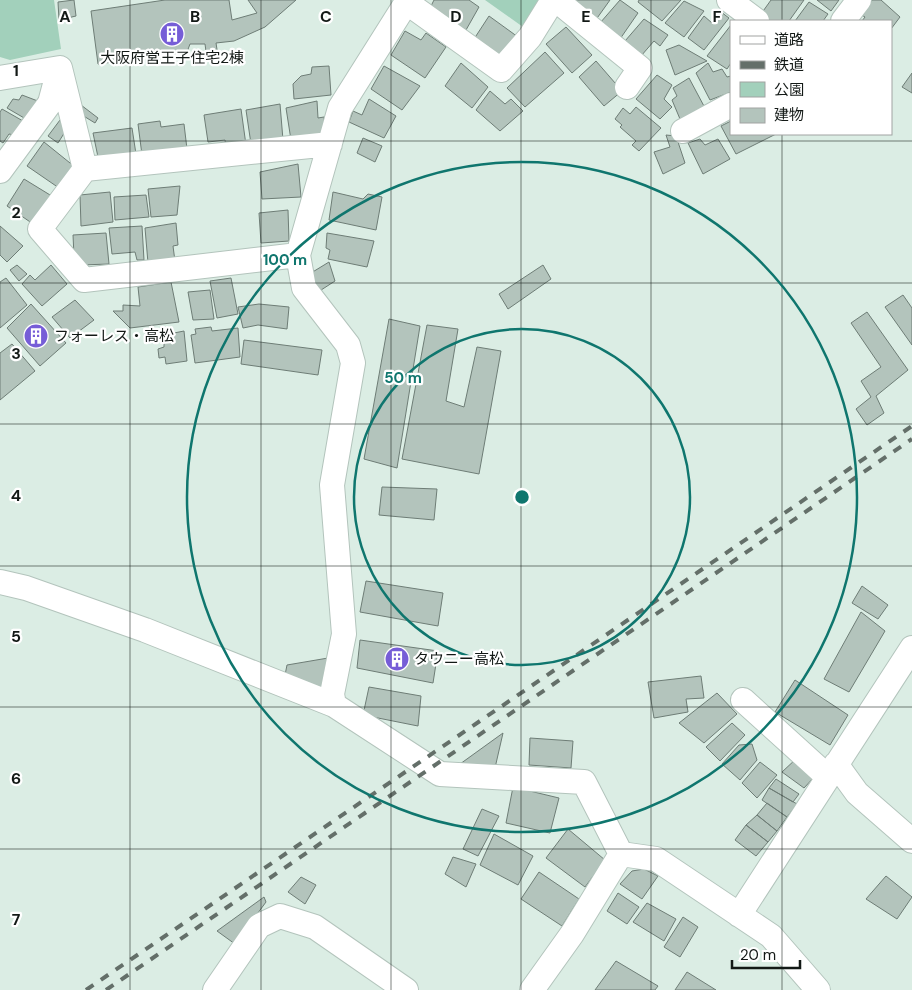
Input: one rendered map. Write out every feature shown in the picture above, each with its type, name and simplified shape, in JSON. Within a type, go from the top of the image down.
[{"type":"street","points":[[334,705],[332,694],[344,634],[332,485],[352,363],[348,346],[304,288],[298,255],[340,108],[407,1],[501,70],[530,37],[555,0],[640,68],[627,87]]},
{"type":"street","points":[[729,0],[756,20]]},
{"type":"street","points":[[844,20],[859,0]]},
{"type":"street","points":[[60,68],[85,169]]},
{"type":"street","points":[[0,78],[60,68]]},
{"type":"street","points":[[0,172],[50,103],[60,68]]},
{"type":"street","points":[[683,131],[730,106]]},
{"type":"street","points":[[298,255],[84,280],[40,229],[85,169],[330,144]]},
{"type":"street","points":[[0,582],[26,588],[145,630],[334,705],[440,774],[584,782],[621,854]]},
{"type":"street","points":[[739,915],[912,648]]},
{"type":"street","points":[[744,700],[832,770],[912,841]]},
{"type":"street","points":[[621,854],[656,859],[771,936],[818,990]]},
{"type":"street","points":[[532,990],[572,934],[621,854]]},
{"type":"street","points":[[216,990],[259,926],[280,916],[315,927],[406,990]]},
{"type":"green space","points":[[0,0],[54,0],[61,49],[10,60],[0,57]]},
{"type":"green space","points":[[485,0],[541,0],[523,27]]},
{"type":"building","points":[[74,0],[76,16],[59,20],[58,2]]},
{"type":"building","name":"大阪府営王子住宅2棟","points":[[165,0],[229,0],[232,20],[257,13],[248,0],[296,0],[265,27],[234,41],[216,43],[218,56],[207,59],[205,44],[190,44],[187,52],[98,64],[91,11]]},
{"type":"building","points":[[434,0],[469,0],[479,7],[466,30],[431,6]]},
{"type":"building","points":[[575,0],[610,0],[595,21],[574,2]]},
{"type":"building","points":[[620,0],[638,13],[620,39],[600,23]]},
{"type":"building","points":[[639,0],[681,0],[662,21],[638,2]]},
{"type":"building","points":[[771,0],[804,0],[790,20],[769,20],[761,14]]},
{"type":"building","points":[[817,0],[839,0],[831,11]]},
{"type":"building","points":[[872,0],[881,0],[900,17],[892,28],[892,20],[863,20],[865,17],[860,14]]},
{"type":"building","points":[[684,1],[704,11],[684,37],[665,23]]},
{"type":"building","points":[[809,2],[828,14],[824,20],[796,20]]},
{"type":"building","points":[[721,12],[729,18],[704,50],[688,38],[704,16],[712,23]]},
{"type":"building","points":[[489,16],[518,37],[503,58],[474,39]]},
{"type":"building","points":[[644,19],[668,35],[660,46],[654,41],[641,56],[625,41]]},
{"type":"building","points":[[730,26],[730,64],[727,69],[707,56]]},
{"type":"building","points":[[566,27],[592,55],[572,73],[546,44]]},
{"type":"building","points":[[405,31],[421,40],[426,33],[446,47],[425,78],[391,55]]},
{"type":"building","points":[[679,45],[707,61],[675,75],[666,50]]},
{"type":"building","points":[[545,52],[564,73],[525,107],[507,88]]},
{"type":"building","points":[[596,61],[622,91],[604,106],[579,77]]},
{"type":"building","points":[[461,63],[488,87],[472,108],[445,86]]},
{"type":"building","points":[[708,63],[713,72],[722,69],[727,77],[730,76],[730,92],[710,100],[696,73]]},
{"type":"building","points":[[329,66],[331,95],[294,99],[293,84],[301,76],[311,74],[312,67]]},
{"type":"building","points":[[384,66],[420,86],[402,110],[371,89]]},
{"type":"building","points":[[912,73],[912,93],[902,87]]},
{"type":"building","points":[[657,75],[672,85],[664,99],[672,107],[660,119],[636,99]]},
{"type":"building","points":[[689,78],[705,108],[680,119],[672,100],[677,96],[673,88]]},
{"type":"building","points":[[490,91],[505,104],[511,99],[523,111],[500,131],[476,110]]},
{"type":"building","points":[[22,95],[43,103],[31,122],[7,108],[13,99],[19,100]]},
{"type":"building","points":[[369,99],[396,116],[384,138],[349,122],[353,111],[362,115]]},
{"type":"building","points":[[317,101],[318,118],[324,117],[323,135],[291,140],[286,108]]},
{"type":"building","points":[[280,104],[283,140],[251,144],[246,110]]},
{"type":"building","points":[[81,105],[98,118],[95,123],[82,115]]},
{"type":"building","points":[[636,107],[661,128],[639,151],[632,145],[636,141],[620,127],[622,125],[615,119],[623,108],[630,114]]},
{"type":"building","points":[[2,109],[23,121],[14,135],[9,134],[3,143],[0,141],[0,112]]},
{"type":"building","points":[[241,109],[246,145],[226,147],[225,140],[208,142],[204,115]]},
{"type":"building","points":[[60,120],[68,127],[58,143],[48,136]]},
{"type":"building","points":[[160,121],[161,127],[184,124],[187,149],[142,155],[138,124]]},
{"type":"building","points":[[730,122],[730,135],[774,135],[736,154],[721,126]]},
{"type":"building","points":[[132,128],[136,154],[98,157],[93,133]]},
{"type":"building","points":[[666,135],[676,136],[685,163],[663,174],[654,152],[670,147]]},
{"type":"building","points":[[363,138],[382,146],[375,162],[357,153]]},
{"type":"building","points":[[700,139],[705,145],[718,139],[730,159],[703,174],[688,143]]},
{"type":"building","points":[[44,142],[75,167],[59,188],[27,166]]},
{"type":"building","points":[[298,164],[301,197],[262,199],[260,172]]},
{"type":"building","points":[[24,179],[55,198],[36,226],[7,206]]},
{"type":"building","points":[[180,186],[177,215],[151,217],[148,189]]},
{"type":"building","points":[[110,192],[113,222],[81,226],[80,195]]},
{"type":"building","points":[[333,192],[363,199],[368,194],[382,197],[376,230],[329,220]]},
{"type":"building","points":[[146,195],[149,217],[115,220],[114,197]]},
{"type":"building","points":[[288,210],[289,241],[261,243],[259,213]]},
{"type":"building","points":[[176,223],[178,245],[173,246],[175,261],[148,263],[145,228]]},
{"type":"building","points":[[0,226],[23,246],[7,262],[0,255]]},
{"type":"building","points":[[142,226],[144,260],[137,260],[135,252],[112,254],[109,228]]},
{"type":"building","points":[[106,233],[109,264],[81,265],[74,256],[73,235]]},
{"type":"building","points":[[327,233],[374,241],[367,267],[328,259],[330,250],[326,248]]},
{"type":"building","points":[[329,262],[335,281],[318,292],[311,273]]},
{"type":"building","points":[[17,265],[27,274],[19,281],[10,270]]},
{"type":"building","points":[[51,265],[67,284],[42,306],[22,284],[30,275],[35,280]]},
{"type":"building","points":[[543,265],[551,279],[508,309],[499,294]]},
{"type":"building","points":[[6,278],[27,305],[0,328],[0,282]]},
{"type":"building","points":[[231,278],[238,314],[217,318],[210,281]]},
{"type":"building","points":[[171,282],[179,322],[130,328],[113,311],[123,311],[123,305],[140,306],[138,287]]},
{"type":"building","points":[[210,290],[214,319],[193,320],[188,292]]},
{"type":"building","points":[[903,295],[912,308],[912,345],[885,307]]},
{"type":"building","points":[[75,300],[94,320],[70,338],[52,317]]},
{"type":"building","name":"フォーレス・高松","points":[[31,304],[66,343],[40,366],[7,328]]},
{"type":"building","points":[[259,304],[289,307],[287,329],[258,325],[243,328],[238,307]]},
{"type":"building","points":[[867,312],[908,370],[876,396],[884,413],[867,425],[856,409],[871,397],[861,381],[881,367],[851,323]]},
{"type":"building","points":[[389,319],[420,326],[397,468],[364,459]]},
{"type":"building","points":[[427,325],[458,329],[446,401],[464,407],[477,347],[501,351],[479,474],[402,459]]},
{"type":"building","points":[[211,327],[212,331],[238,328],[240,357],[195,363],[191,335],[196,334],[195,329]]},
{"type":"building","points":[[184,331],[187,361],[166,364],[165,357],[159,358],[158,349],[164,347],[164,335]]},
{"type":"building","points":[[244,340],[322,350],[318,375],[241,364]]},
{"type":"building","points":[[12,344],[35,371],[0,400],[0,353]]},
{"type":"building","points":[[382,487],[437,489],[434,520],[379,515]]},
{"type":"building","points":[[366,581],[443,593],[438,626],[360,612]]},
{"type":"building","points":[[862,586],[888,605],[878,619],[852,603]]},
{"type":"building","points":[[861,612],[885,631],[849,692],[824,679]]},
{"type":"building","name":"タウニー高松","points":[[360,640],[438,651],[433,683],[357,668]]},
{"type":"building","points":[[334,657],[326,698],[284,680],[287,665]]},
{"type":"building","points":[[701,676],[704,698],[686,699],[688,712],[654,718],[648,682]]},
{"type":"building","points":[[795,680],[848,715],[830,745],[775,712]]},
{"type":"building","points":[[369,687],[421,696],[418,726],[363,715]]},
{"type":"building","points":[[717,693],[737,714],[704,743],[679,723]]},
{"type":"building","points":[[732,723],[745,735],[720,761],[706,747]]},
{"type":"building","points":[[503,733],[495,768],[460,764]]},
{"type":"building","points":[[530,738],[573,741],[571,768],[529,765]]},
{"type":"building","points":[[752,744],[757,760],[740,780],[722,764],[739,745]]},
{"type":"building","points":[[797,758],[816,775],[804,788],[782,772]]},
{"type":"building","points":[[760,762],[777,775],[757,798],[742,783]]},
{"type":"building","points":[[776,779],[799,794],[793,802],[769,788]]},
{"type":"building","points":[[513,787],[559,798],[550,833],[506,823]]},
{"type":"building","points":[[769,788],[797,804],[787,817],[762,800]]},
{"type":"building","points":[[767,803],[787,817],[777,831],[757,815]]},
{"type":"building","points":[[482,809],[499,816],[478,856],[463,849]]},
{"type":"building","points":[[757,815],[777,831],[768,842],[746,825]]},
{"type":"building","points":[[746,825],[768,842],[756,856],[735,840]]},
{"type":"building","points":[[568,829],[605,860],[585,887],[546,858]]},
{"type":"building","points":[[494,834],[533,856],[518,885],[480,865]]},
{"type":"building","points":[[453,857],[476,864],[466,887],[445,874]]},
{"type":"building","points":[[644,869],[658,876],[642,899],[620,884],[632,871]]},
{"type":"building","points":[[539,872],[579,899],[562,926],[521,899]]},
{"type":"building","points":[[886,876],[912,897],[897,919],[866,899]]},
{"type":"building","points":[[301,877],[316,885],[305,904],[288,892]]},
{"type":"building","points":[[618,893],[639,907],[627,924],[607,911]]},
{"type":"building","points":[[264,897],[266,902],[235,944],[217,931]]},
{"type":"building","points":[[647,903],[676,919],[664,941],[633,922]]},
{"type":"building","points":[[683,917],[698,927],[680,957],[664,947]]},
{"type":"building","points":[[616,961],[658,986],[655,990],[595,990]]},
{"type":"building","points":[[687,972],[716,990],[675,990]]},
{"type":"railway","points":[[86,990],[912,426]]},
{"type":"railway","points":[[106,990],[912,439]]},
{"type":"place","name":"大阪府営王子住宅2棟","points":[[172,34]]},
{"type":"place","name":"フォーレス・高松","points":[[36,336]]},
{"type":"place","name":"タウニー高松","points":[[397,659]]}]
